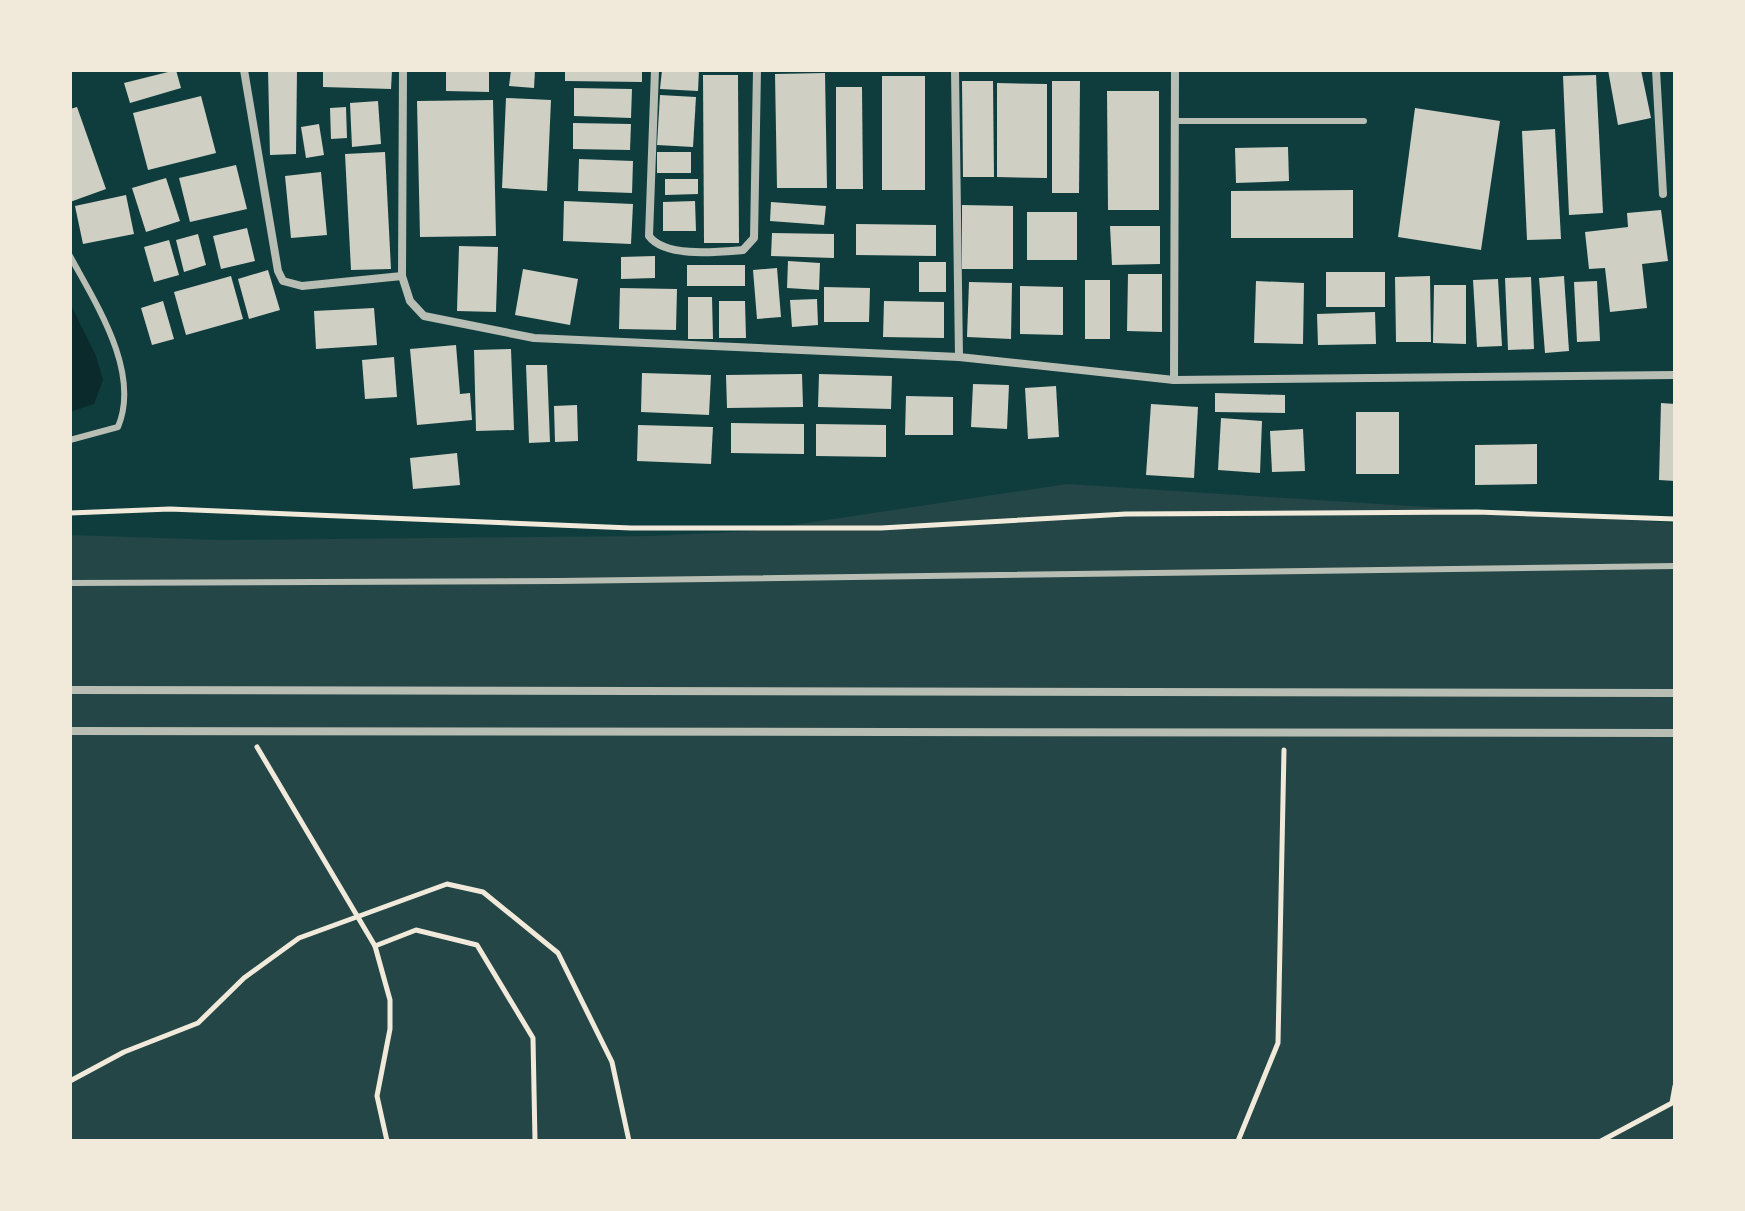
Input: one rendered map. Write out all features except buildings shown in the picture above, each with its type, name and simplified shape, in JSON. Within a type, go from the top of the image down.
[{"type":"street","points":[[244,70],[278,271],[283,281],[302,286],[402,276]]},
{"type":"street","points":[[403,70],[402,276],[410,301],[424,316],[534,338],[959,357],[1174,380],[1675,375]]},
{"type":"street","points":[[655,70],[649,236],[665,249],[743,250],[754,238],[757,70]]},
{"type":"street","points":[[955,70],[959,357]]},
{"type":"street","points":[[1174,380],[1175,70]]},
{"type":"street","points":[[1656,70],[1663,194]]},
{"type":"street","points":[[70,690],[1675,693]]},
{"type":"street","points":[[70,731],[1675,733]]},
{"type":"lane","points":[[1175,121],[1364,121]]},
{"type":"lane","points":[[70,256],[106,323],[120,369],[126,408],[118,427],[70,440]]},
{"type":"lane","points":[[70,583],[559,581],[1675,566]]},
{"type":"path","points":[[70,513],[170,509],[631,528],[881,528],[1142,514],[1477,512],[1675,519]]},
{"type":"path","points":[[248,732],[375,946],[390,1000],[390,1029],[377,1096],[387,1141]]},
{"type":"path","points":[[1238,1141],[1278,1043],[1284,732]]},
{"type":"path","points":[[70,1081],[124,1052],[198,1023],[244,978],[299,938],[447,884],[483,892],[558,953],[612,1062],[629,1141]]},
{"type":"path","points":[[375,946],[416,930],[477,945],[533,1038],[535,1141]]},
{"type":"path","points":[[1601,1141],[1672,1103],[1675,1086]]},
{"type":"shaded area","points":[[70,303],[96,356],[103,380],[94,404],[70,412]]},
{"type":"shaded area","points":[[1067,484],[1675,523],[1675,1141],[70,1141],[70,535],[219,540],[651,536],[753,531]]}]
